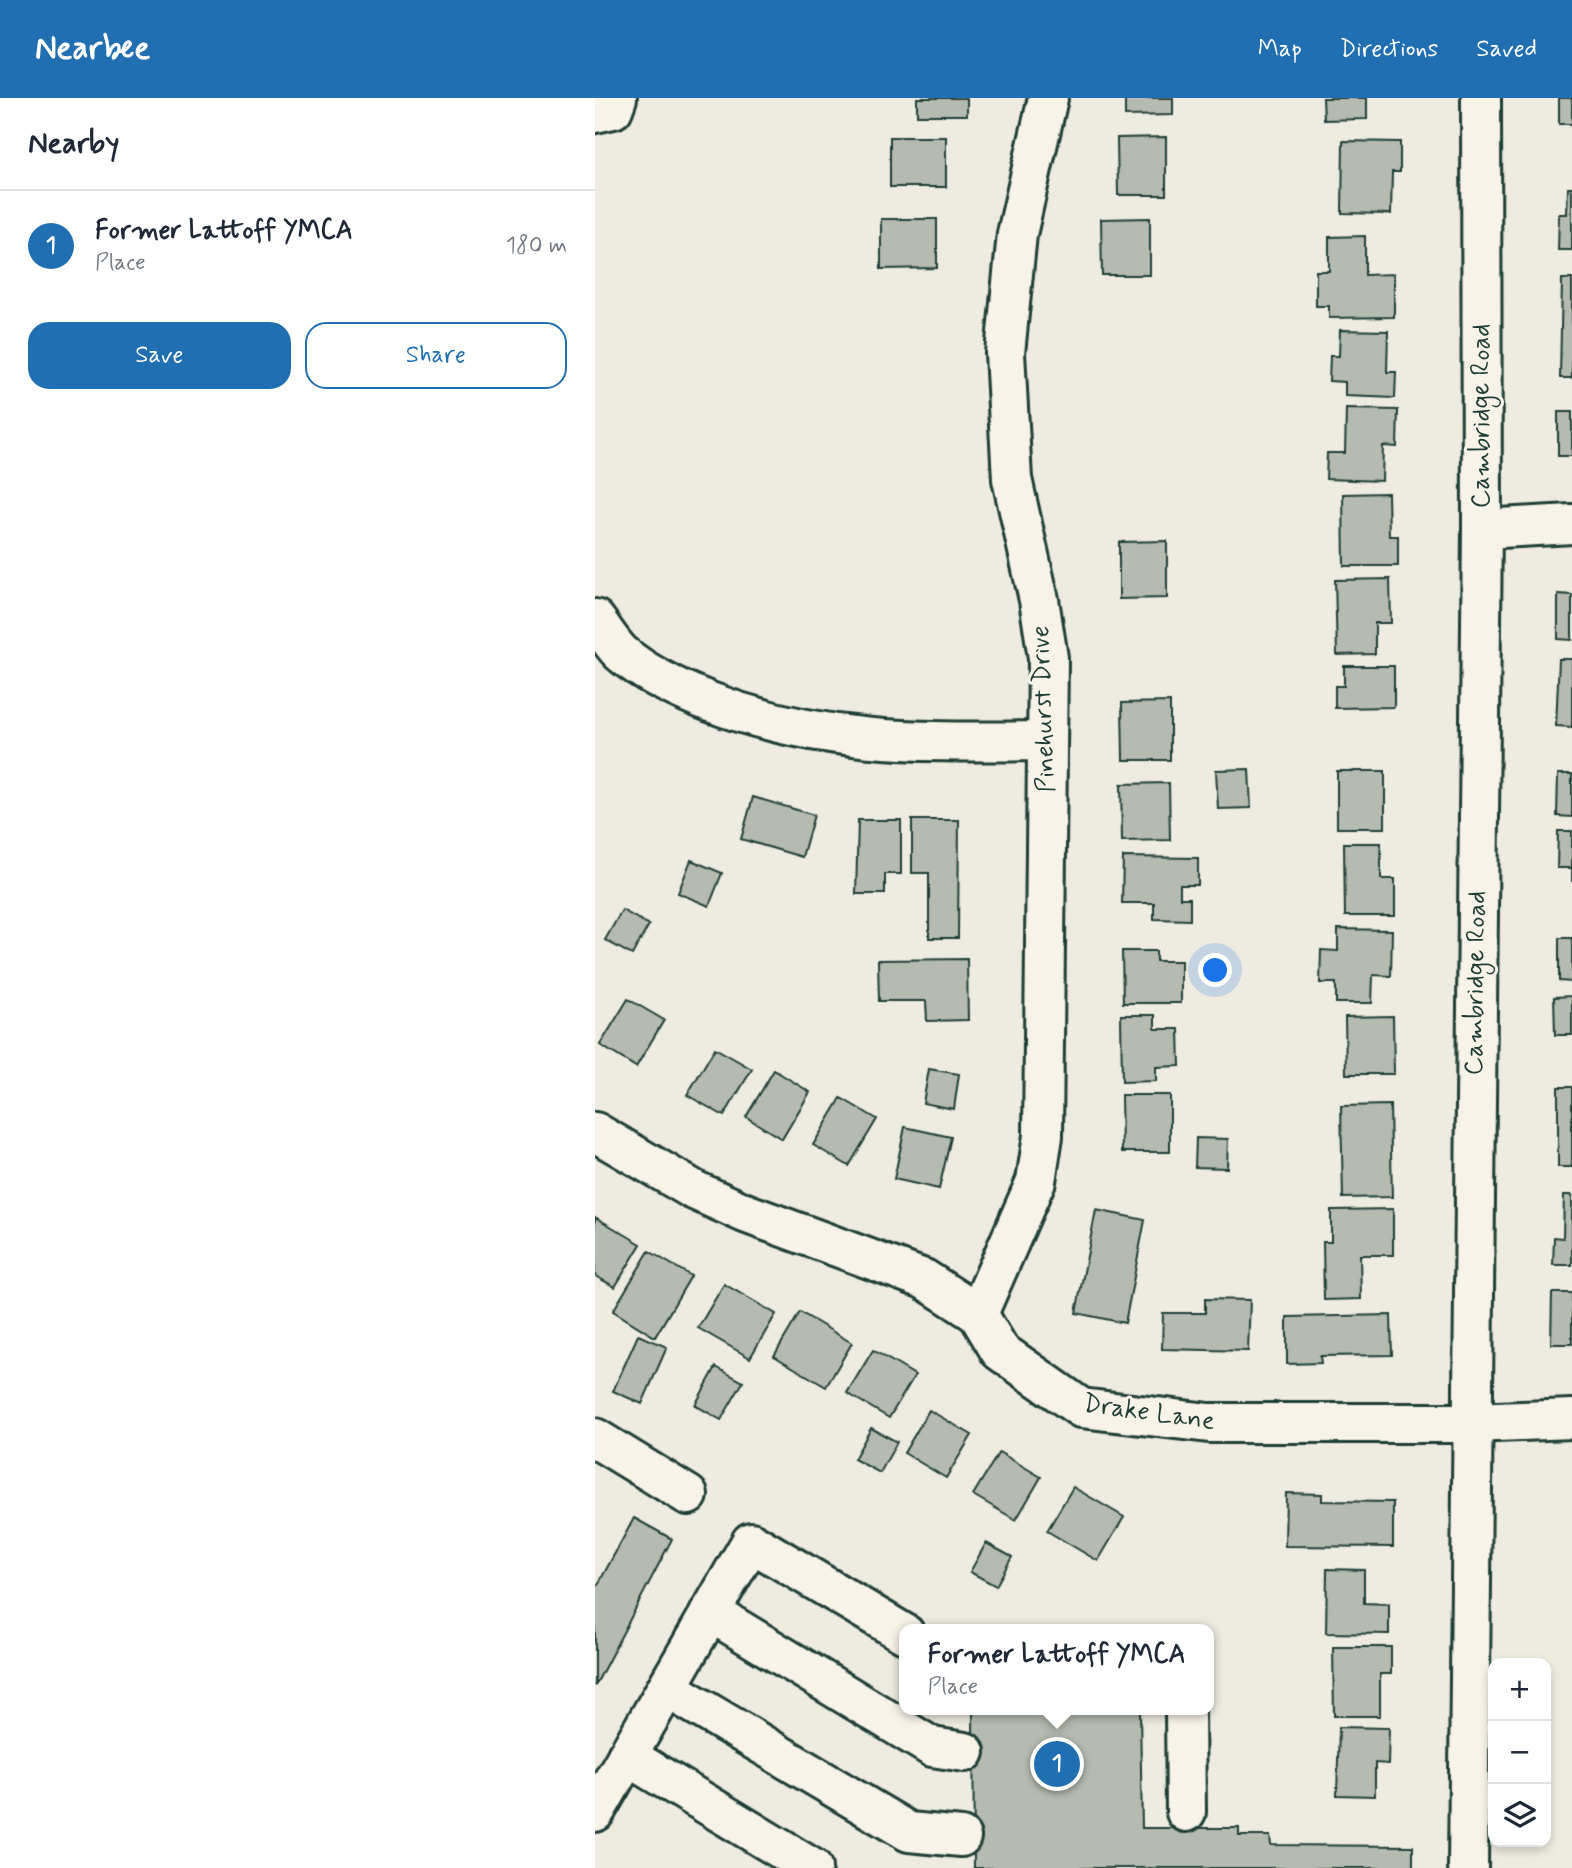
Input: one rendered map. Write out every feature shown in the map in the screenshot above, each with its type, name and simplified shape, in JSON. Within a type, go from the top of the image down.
[{"type":"street","points":[[595,113],[613,109],[617,98]]},
{"type":"street","name":"Pinehurst Drive","points":[[978,1314],[1036,1181],[1042,1159],[1048,658],[1039,600],[1012,479],[1005,353],[1017,234],[1048,98]]},
{"type":"street","name":"Cambridge Road","points":[[1468,1868],[1482,529],[1482,98]]},
{"type":"street","points":[[1482,529],[1572,524]]},
{"type":"street","points":[[595,619],[621,652],[663,682],[742,714],[793,729],[892,741],[1047,741]]},
{"type":"street","name":"Drake Lane","points":[[595,1132],[694,1190],[745,1213],[924,1279],[978,1314],[1000,1351],[1081,1408],[1209,1423],[1471,1423],[1572,1419]]},
{"type":"street","points":[[595,1438],[688,1495]]},
{"type":"street","points":[[595,1812],[751,1542],[899,1630]]},
{"type":"street","points":[[710,1612],[932,1747],[965,1752]]},
{"type":"street","points":[[667,1688],[909,1832],[961,1837]]},
{"type":"street","points":[[1185,1715],[1186,1812]]},
{"type":"street","points":[[627,1756],[812,1868]]},
{"type":"building","points":[[917,98],[967,98],[967,115],[917,115]]},
{"type":"building","points":[[1125,98],[1173,98],[1173,115],[1125,116]]},
{"type":"building","points":[[1323,98],[1367,98],[1367,119],[1324,120]]},
{"type":"building","points":[[1559,98],[1572,98],[1572,124],[1559,124]]},
{"type":"building","points":[[890,137],[946,137],[946,187],[890,187]]},
{"type":"building","points":[[1166,137],[1166,195],[1118,195],[1117,138]]},
{"type":"building","points":[[1343,141],[1400,142],[1400,172],[1392,172],[1391,214],[1342,213]]},
{"type":"building","points":[[1568,187],[1572,187],[1572,250],[1558,250],[1559,214],[1567,214]]},
{"type":"building","points":[[1150,218],[1150,275],[1102,275],[1101,219]]},
{"type":"building","points":[[881,219],[937,219],[937,268],[881,269]]},
{"type":"building","points":[[1365,236],[1365,275],[1394,274],[1394,317],[1329,318],[1329,306],[1316,306],[1316,271],[1329,271],[1329,237]]},
{"type":"building","points":[[1562,279],[1572,279],[1572,378],[1560,378]]},
{"type":"building","points":[[1340,330],[1388,331],[1387,372],[1396,372],[1395,398],[1345,396],[1345,382],[1329,381],[1330,356],[1339,356]]},
{"type":"building","points":[[1346,409],[1398,410],[1397,447],[1383,446],[1382,481],[1326,479],[1327,453],[1345,453]]},
{"type":"building","points":[[1558,412],[1572,412],[1572,456],[1558,456]]},
{"type":"building","points":[[1388,493],[1389,536],[1398,536],[1398,566],[1344,566],[1343,494]]},
{"type":"building","points":[[1167,541],[1167,598],[1119,599],[1119,542]]},
{"type":"building","points":[[1390,579],[1391,623],[1375,623],[1375,654],[1337,655],[1335,580]]},
{"type":"building","points":[[1558,594],[1572,595],[1572,640],[1558,639]]},
{"type":"building","points":[[1559,659],[1572,659],[1572,727],[1556,726]]},
{"type":"building","points":[[1344,666],[1394,666],[1394,707],[1335,708],[1335,686],[1344,686]]},
{"type":"building","points":[[1170,702],[1170,760],[1123,760],[1122,703]]},
{"type":"building","points":[[1249,769],[1251,808],[1218,809],[1216,770]]},
{"type":"building","points":[[1337,771],[1385,771],[1385,828],[1337,828]]},
{"type":"building","points":[[1558,774],[1572,774],[1572,817],[1557,816]]},
{"type":"building","points":[[1169,783],[1170,840],[1122,841],[1121,784]]},
{"type":"building","points":[[753,797],[814,815],[802,857],[741,839]]},
{"type":"building","points":[[858,820],[901,820],[901,874],[885,874],[885,894],[856,894]]},
{"type":"building","points":[[912,820],[959,820],[958,938],[929,938],[929,873],[912,873]]},
{"type":"building","points":[[1558,831],[1572,831],[1572,868],[1557,868]]},
{"type":"building","points":[[1344,843],[1381,843],[1381,879],[1395,879],[1395,916],[1345,916]]},
{"type":"building","points":[[1123,857],[1198,858],[1198,885],[1180,885],[1180,898],[1190,898],[1190,920],[1154,919],[1154,903],[1122,903]]},
{"type":"building","points":[[691,860],[722,873],[709,906],[678,893]]},
{"type":"building","points":[[622,910],[649,925],[632,955],[605,940]]},
{"type":"building","points":[[1338,929],[1392,930],[1391,976],[1373,975],[1372,1003],[1336,1003],[1336,983],[1320,983],[1321,950],[1338,951]]},
{"type":"building","points":[[1559,938],[1572,938],[1572,982],[1559,981]]},
{"type":"building","points":[[1122,951],[1156,951],[1156,961],[1181,961],[1181,1003],[1123,1003]]},
{"type":"building","points":[[967,959],[968,1020],[927,1021],[926,1001],[879,1001],[878,960]]},
{"type":"building","points":[[1572,996],[1572,1035],[1555,1035],[1554,997]]},
{"type":"building","points":[[628,999],[664,1020],[636,1067],[600,1045]]},
{"type":"building","points":[[1121,1015],[1155,1015],[1155,1029],[1179,1029],[1180,1066],[1156,1067],[1156,1081],[1122,1082]]},
{"type":"building","points":[[1393,1016],[1394,1074],[1346,1074],[1345,1017]]},
{"type":"building","points":[[715,1048],[752,1069],[724,1116],[687,1095]]},
{"type":"building","points":[[929,1069],[959,1074],[954,1109],[923,1103]]},
{"type":"building","points":[[774,1070],[810,1092],[782,1139],[746,1117]]},
{"type":"building","points":[[1558,1087],[1572,1087],[1572,1167],[1558,1167]]},
{"type":"building","points":[[1121,1095],[1170,1095],[1170,1152],[1122,1152]]},
{"type":"building","points":[[841,1098],[877,1119],[849,1166],[813,1145]]},
{"type":"building","points":[[1390,1105],[1392,1197],[1343,1198],[1341,1106]]},
{"type":"building","points":[[905,1127],[951,1137],[939,1189],[894,1179]]},
{"type":"building","points":[[1196,1138],[1228,1139],[1227,1168],[1195,1167]]},
{"type":"building","points":[[1564,1195],[1572,1195],[1572,1265],[1553,1265],[1554,1237],[1563,1238]]},
{"type":"building","points":[[1393,1209],[1393,1255],[1360,1255],[1361,1299],[1324,1300],[1323,1242],[1331,1242],[1331,1210]]},
{"type":"building","points":[[1096,1210],[1145,1220],[1125,1323],[1076,1313]]},
{"type":"building","points":[[595,1217],[641,1244],[615,1287],[595,1276]]},
{"type":"building","points":[[649,1251],[691,1276],[655,1337],[613,1311]]},
{"type":"building","points":[[724,1284],[776,1314],[750,1358],[698,1328]]},
{"type":"building","points":[[1552,1293],[1572,1293],[1572,1344],[1551,1344]]},
{"type":"building","points":[[1205,1299],[1250,1300],[1248,1351],[1162,1349],[1163,1313],[1205,1313]]},
{"type":"building","points":[[800,1312],[852,1343],[826,1387],[774,1356]]},
{"type":"building","points":[[1391,1315],[1392,1355],[1320,1356],[1321,1363],[1287,1364],[1287,1317]]},
{"type":"building","points":[[638,1335],[667,1347],[642,1404],[613,1391]]},
{"type":"building","points":[[873,1350],[915,1375],[889,1418],[847,1393]]},
{"type":"building","points":[[716,1367],[743,1382],[721,1420],[695,1405]]},
{"type":"building","points":[[929,1410],[972,1435],[946,1478],[904,1453]]},
{"type":"building","points":[[871,1428],[897,1442],[880,1473],[854,1459]]},
{"type":"building","points":[[999,1452],[1041,1477],[1016,1520],[973,1495]]},
{"type":"building","points":[[1073,1487],[1124,1517],[1098,1561],[1047,1531]]},
{"type":"building","points":[[1286,1493],[1322,1494],[1322,1501],[1393,1502],[1393,1547],[1285,1546]]},
{"type":"building","points":[[634,1518],[672,1539],[595,1686],[595,1590]]},
{"type":"building","points":[[986,1543],[1012,1557],[996,1586],[970,1572]]},
{"type":"building","points":[[1327,1569],[1364,1570],[1364,1603],[1389,1604],[1389,1634],[1326,1633]]},
{"type":"building","points":[[1333,1647],[1391,1647],[1391,1674],[1380,1674],[1380,1716],[1334,1716]]},
{"type":"building","points":[[973,1715],[1140,1715],[1142,1828],[1239,1828],[1239,1836],[1270,1836],[1271,1845],[1413,1846],[1413,1868],[974,1868]]},
{"type":"building","points":[[1339,1727],[1389,1728],[1388,1764],[1375,1763],[1375,1796],[1337,1795]]},
{"type":"place","name":"Former Lattoff YMCA","points":[[1057,1764]]}]
